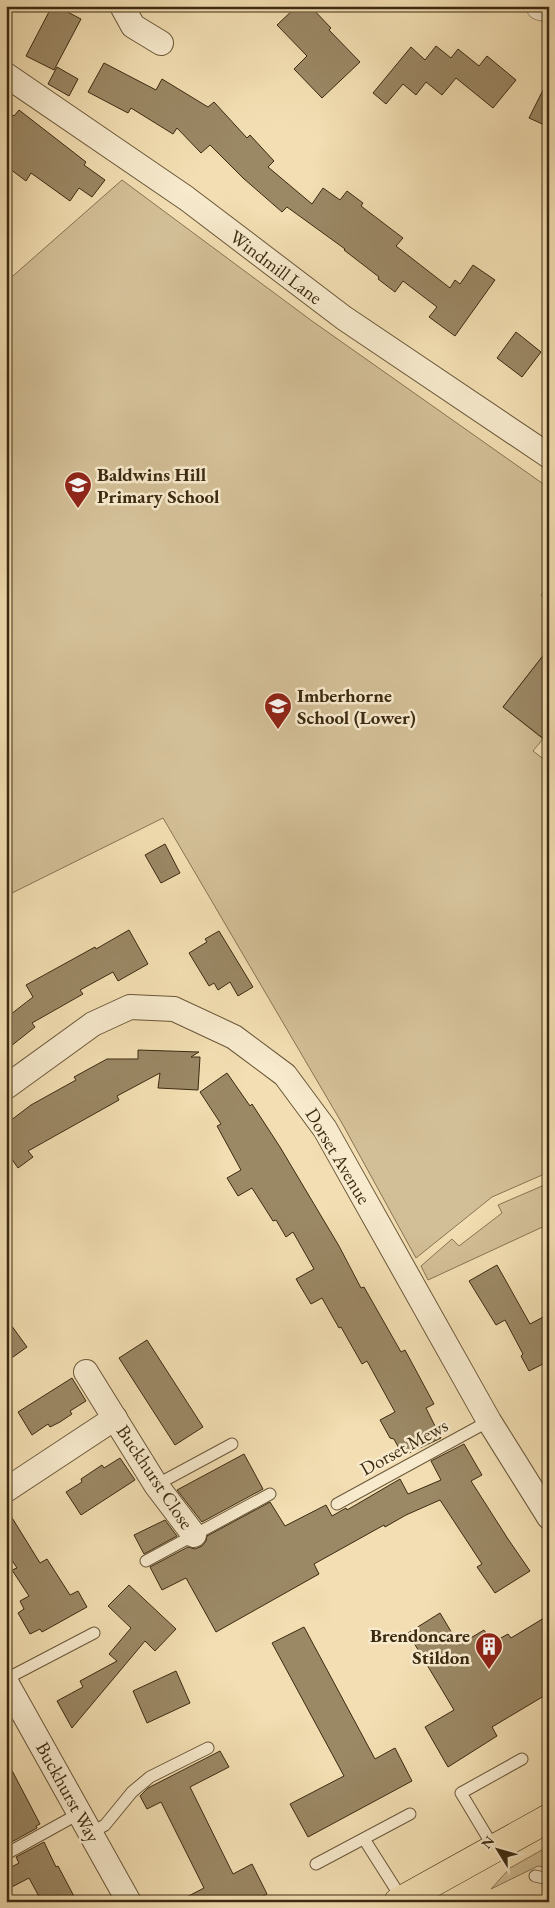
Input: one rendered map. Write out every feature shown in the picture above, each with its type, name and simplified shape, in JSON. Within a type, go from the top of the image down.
[{"type":"highway","points":[[400,1900],[549,1818]]},
{"type":"street","points":[[122,6],[133,26],[161,43]]},
{"type":"street","points":[[540,6],[549,8]]},
{"type":"street","name":"Windmill Lane","points":[[6,75],[186,198],[344,318],[549,456]]},
{"type":"street","name":"Dorset Avenue","points":[[6,1087],[93,1024],[130,1007],[174,1009],[234,1037],[285,1074],[325,1129],[489,1421],[549,1517]]},
{"type":"street","name":"Buckhurst Close","points":[[86,1372],[156,1485],[194,1535]]},
{"type":"street","name":"Buckhurst Close","points":[[6,1490],[115,1418]]},
{"type":"street","name":"Buckhurst Way","points":[[6,1680],[128,1902]]},
{"type":"lane","name":"Dorset Mews","points":[[337,1504],[489,1421]]},
{"type":"lane","points":[[156,1485],[232,1444]]},
{"type":"lane","points":[[146,1562],[270,1494]]},
{"type":"lane","points":[[6,1680],[94,1633]]},
{"type":"lane","points":[[6,1854],[85,1823],[105,1826],[132,1792],[150,1777],[208,1748]]},
{"type":"lane","points":[[494,1848],[460,1794],[522,1759]]},
{"type":"lane","points":[[316,1864],[410,1814]]},
{"type":"lane","points":[[364,1838],[400,1900]]},
{"type":"lane","points":[[535,1876],[549,1879]]},
{"type":"shaded area","name":"Imberhorne School (Lower)","points":[[122,180],[312,321],[549,488],[549,586],[541,595],[549,602],[549,648],[503,707],[543,739],[533,751],[549,763],[549,1172],[492,1197],[416,1258],[343,1125],[163,818],[6,896],[6,282]]},
{"type":"shaded area","points":[[549,1183],[549,1224],[428,1280],[421,1266],[452,1239],[459,1246],[502,1213],[498,1205]]},
{"type":"shaded area","points":[[549,1846],[549,1868],[538,1866],[491,1889],[510,1868]]},
{"type":"building","points":[[52,6],[56,6],[81,19],[54,70],[26,56]]},
{"type":"building","points":[[297,6],[310,6],[331,28],[329,30],[360,62],[322,98],[294,69],[307,56],[277,25]]},
{"type":"building","points":[[436,46],[451,58],[458,49],[479,66],[487,56],[516,80],[493,108],[456,78],[442,95],[426,82],[416,95],[403,84],[386,104],[373,93],[411,47],[425,60]]},
{"type":"building","points":[[104,63],[156,90],[162,79],[208,107],[214,102],[247,138],[250,135],[274,161],[268,167],[312,204],[323,188],[340,200],[347,191],[363,203],[361,206],[403,238],[396,246],[450,288],[455,280],[460,284],[473,265],[495,280],[455,336],[429,317],[437,307],[403,281],[395,292],[345,249],[287,207],[282,212],[243,178],[210,145],[201,153],[177,128],[173,134],[131,108],[128,113],[88,92]]},
{"type":"building","points":[[57,67],[78,79],[69,96],[48,84]]},
{"type":"building","points":[[549,78],[549,127],[529,118]]},
{"type":"building","points":[[6,110],[14,116],[19,110],[86,162],[84,165],[105,180],[92,197],[79,188],[70,201],[31,173],[26,181],[6,166]]},
{"type":"building","points":[[516,332],[541,352],[522,377],[497,358]]},
{"type":"building","points":[[549,648],[549,743],[503,707]]},
{"type":"building","points":[[165,844],[180,873],[161,883],[145,855]]},
{"type":"building","points":[[129,930],[148,964],[118,981],[113,972],[80,990],[83,994],[32,1023],[35,1027],[6,1050],[6,1018],[33,997],[26,985]]},
{"type":"building","points":[[219,931],[253,987],[238,996],[230,982],[218,990],[214,983],[209,986],[189,953],[207,942],[205,939]]},
{"type":"building","points":[[138,1050],[199,1052],[191,1057],[200,1057],[198,1090],[158,1088],[160,1073],[117,1096],[119,1100],[28,1151],[33,1157],[18,1168],[6,1151],[6,1124],[31,1105],[76,1080],[74,1077],[107,1059],[138,1059]]},
{"type":"building","points":[[227,1073],[250,1106],[252,1104],[280,1147],[339,1246],[361,1288],[364,1287],[401,1352],[405,1350],[434,1404],[426,1408],[441,1438],[403,1456],[394,1439],[390,1438],[380,1420],[395,1412],[367,1361],[362,1364],[322,1298],[311,1304],[296,1279],[314,1269],[293,1232],[286,1237],[276,1220],[273,1221],[252,1188],[238,1196],[227,1178],[241,1170],[217,1126],[221,1124],[200,1092]]},
{"type":"building","points":[[497,1265],[530,1324],[549,1314],[549,1361],[529,1371],[521,1356],[523,1354],[505,1320],[496,1325],[469,1281]]},
{"type":"building","points":[[6,1318],[27,1347],[6,1362]]},
{"type":"building","points":[[147,1340],[203,1427],[175,1445],[119,1358]]},
{"type":"building","points":[[72,1378],[86,1401],[70,1411],[72,1414],[60,1422],[50,1427],[48,1424],[32,1435],[18,1412]]},
{"type":"building","points":[[464,1444],[482,1475],[471,1481],[530,1571],[495,1593],[477,1567],[482,1564],[440,1500],[406,1515],[385,1527],[384,1525],[314,1564],[319,1574],[216,1632],[186,1578],[162,1590],[150,1567],[188,1547],[195,1549],[202,1546],[207,1536],[270,1502],[285,1526],[326,1505],[332,1516],[346,1508],[347,1510],[400,1479],[408,1494],[441,1480],[431,1461]]},
{"type":"building","points":[[244,1454],[263,1489],[202,1522],[177,1490]]},
{"type":"building","points":[[120,1458],[135,1480],[81,1515],[66,1492],[82,1482],[81,1479],[102,1465],[104,1468]]},
{"type":"building","points":[[6,1508],[40,1563],[47,1559],[70,1595],[78,1591],[87,1607],[42,1632],[40,1629],[30,1634],[18,1613],[24,1609],[20,1601],[29,1596],[12,1570],[17,1568],[6,1551]]},
{"type":"building","points":[[165,1520],[177,1536],[144,1554],[134,1535]]},
{"type":"building","points":[[129,1585],[176,1629],[155,1651],[145,1641],[72,1728],[57,1701],[83,1687],[80,1681],[117,1661],[109,1654],[131,1628],[108,1606]]},
{"type":"building","name":"Brendoncare Stildon","points":[[440,1613],[459,1645],[484,1630],[492,1643],[508,1634],[511,1638],[549,1615],[549,1693],[492,1727],[497,1736],[448,1767],[425,1727],[454,1710],[408,1633]]},
{"type":"building","points":[[304,1627],[375,1759],[395,1748],[412,1781],[308,1837],[290,1804],[344,1776],[272,1643]]},
{"type":"building","points":[[176,1671],[190,1703],[147,1723],[133,1691]]},
{"type":"building","points":[[220,1751],[229,1767],[190,1787],[233,1874],[252,1864],[267,1894],[251,1902],[177,1902],[204,1888],[161,1802],[147,1809],[140,1796],[148,1788]]},
{"type":"building","points":[[6,1759],[40,1824],[36,1826],[37,1828],[8,1844],[6,1841]]},
{"type":"building","points":[[44,1842],[56,1867],[58,1866],[77,1902],[42,1902],[29,1878],[6,1890],[6,1870],[19,1863],[16,1857]]},
{"type":"place","name":"Baldwins Hill Primary School","points":[[78,509]]},
{"type":"place","name":"Imberhorne School (Lower)","points":[[278,730]]},
{"type":"place","name":"Brendoncare Stildon","points":[[489,1670]]}]
